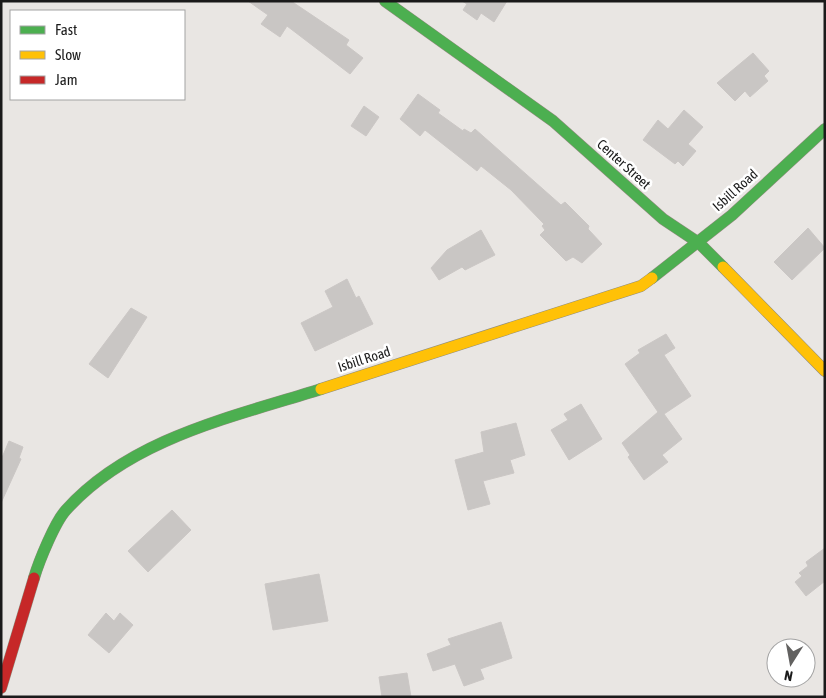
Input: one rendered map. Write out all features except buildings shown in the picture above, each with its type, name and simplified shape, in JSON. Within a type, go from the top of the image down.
[{"type":"street","name":"Center Street","points":[[385,1],[553,121],[664,219],[699,242],[825,371]]},
{"type":"street","name":"Isbill Road","points":[[1,688],[38,564],[65,511],[100,478],[142,451],[212,424],[641,286],[699,242],[825,129]]},
{"type":"traffic: fast","points":[[385,1],[553,121],[663,219],[699,243],[723,267]]},
{"type":"traffic: fast","points":[[652,278],[732,215],[825,129]]},
{"type":"traffic: fast","points":[[34,578],[52,532],[66,510],[92,485],[121,465],[152,447],[185,433],[321,389]]},
{"type":"traffic: slow","points":[[723,267],[825,371]]},
{"type":"traffic: slow","points":[[321,389],[641,286],[652,278]]},
{"type":"traffic: jam","points":[[1,688],[34,578]]}]
